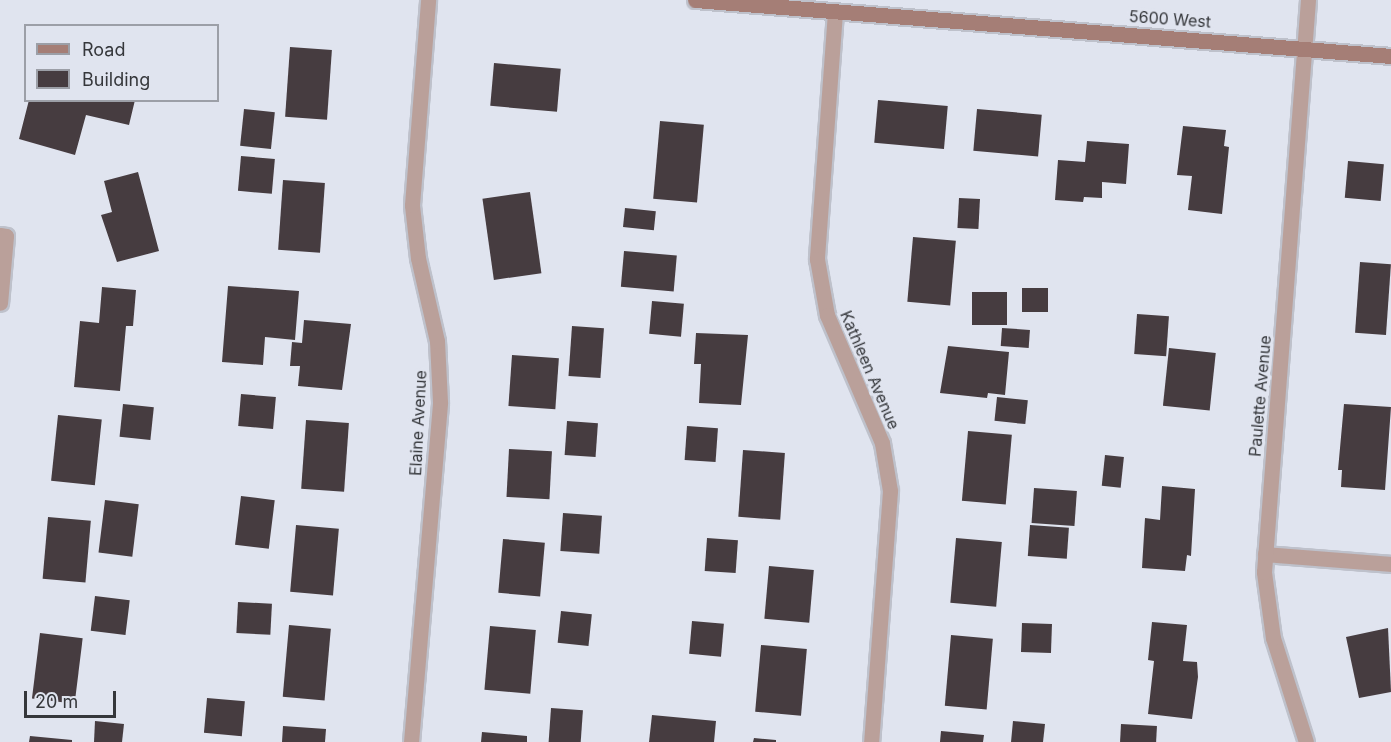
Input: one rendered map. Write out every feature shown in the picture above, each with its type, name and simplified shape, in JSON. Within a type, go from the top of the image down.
[{"type":"main road","name":"5600 West","points":[[695,0],[1391,56]]},
{"type":"street","name":"Elaine Avenue","points":[[411,742],[440,402],[437,341],[418,258],[412,205],[428,0]]},
{"type":"street","name":"Paulette Avenue","points":[[1306,742],[1266,605],[1265,554],[1308,0]]},
{"type":"street","name":"Kathleen Avenue","points":[[836,12],[818,259],[827,315],[882,443],[890,491],[872,742]]},
{"type":"street","points":[[0,303],[3,236]]},
{"type":"street","points":[[1265,554],[1391,564]]},
{"type":"building","points":[[290,47],[332,50],[327,120],[285,117]]},
{"type":"building","points":[[494,63],[561,69],[557,112],[490,106]]},
{"type":"building","points":[[878,100],[948,106],[944,149],[874,143]]},
{"type":"building","points":[[28,102],[135,102],[129,125],[86,115],[75,155],[19,139]]},
{"type":"building","points":[[244,109],[275,112],[271,149],[240,146]]},
{"type":"building","points":[[977,109],[1042,115],[1038,157],[973,151]]},
{"type":"building","points":[[660,121],[704,125],[697,203],[653,199]]},
{"type":"building","points":[[1183,126],[1226,130],[1224,146],[1229,147],[1222,214],[1188,210],[1192,176],[1177,175]]},
{"type":"building","points":[[1087,141],[1129,144],[1126,184],[1102,182],[1102,198],[1084,197],[1083,202],[1055,200],[1058,160],[1085,162]]},
{"type":"building","points":[[241,156],[275,159],[272,194],[238,191]]},
{"type":"building","points":[[1348,161],[1384,164],[1381,201],[1345,198]]},
{"type":"building","points":[[138,172],[159,251],[117,262],[101,215],[112,212],[104,181]]},
{"type":"building","points":[[283,180],[325,183],[320,253],[278,250]]},
{"type":"building","points":[[530,192],[541,273],[494,280],[482,199]]},
{"type":"building","points":[[959,198],[980,199],[978,229],[957,228]]},
{"type":"building","points":[[625,208],[656,211],[654,230],[623,227]]},
{"type":"building","points":[[913,237],[956,241],[950,306],[907,302]]},
{"type":"building","points":[[624,251],[677,256],[674,291],[621,287]]},
{"type":"building","points":[[1360,262],[1391,264],[1386,335],[1355,333]]},
{"type":"building","points":[[228,286],[299,291],[295,340],[265,337],[263,365],[222,362]]},
{"type":"building","points":[[102,287],[136,290],[133,326],[126,326],[120,391],[74,387],[80,321],[99,323]]},
{"type":"building","points":[[1022,288],[1048,288],[1048,312],[1022,312]]},
{"type":"building","points":[[972,292],[1007,292],[1007,325],[972,325]]},
{"type":"building","points":[[652,301],[684,304],[681,337],[649,334]]},
{"type":"building","points":[[1137,314],[1169,316],[1166,356],[1134,354]]},
{"type":"building","points":[[304,320],[351,324],[342,390],[298,386],[300,366],[290,366],[292,342],[302,343]]},
{"type":"building","points":[[572,326],[604,328],[600,378],[569,376]]},
{"type":"building","points":[[1002,328],[1030,330],[1029,348],[1001,346]]},
{"type":"building","points":[[696,333],[748,335],[741,405],[699,403],[701,364],[694,364]]},
{"type":"building","points":[[948,346],[1009,352],[1005,395],[988,393],[987,398],[940,393]]},
{"type":"building","points":[[1169,348],[1216,353],[1210,411],[1163,406]]},
{"type":"building","points":[[512,355],[559,358],[555,409],[508,406]]},
{"type":"building","points":[[241,394],[276,397],[273,429],[238,426]]},
{"type":"building","points":[[997,397],[1028,400],[1025,424],[994,421]]},
{"type":"building","points":[[123,404],[154,407],[150,440],[120,437]]},
{"type":"building","points":[[1344,404],[1391,407],[1385,490],[1341,487],[1342,470],[1338,470]]},
{"type":"building","points":[[58,415],[102,420],[95,485],[51,481]]},
{"type":"building","points":[[306,420],[349,423],[344,492],[301,489]]},
{"type":"building","points":[[567,421],[598,423],[596,457],[565,455]]},
{"type":"building","points":[[687,426],[718,428],[716,462],[685,460]]},
{"type":"building","points":[[968,431],[1012,435],[1006,505],[962,501]]},
{"type":"building","points":[[509,449],[552,451],[549,499],[506,497]]},
{"type":"building","points":[[743,450],[785,453],[780,520],[738,517]]},
{"type":"building","points":[[1105,455],[1124,457],[1121,488],[1102,486]]},
{"type":"building","points":[[1162,486],[1195,489],[1191,556],[1187,555],[1185,571],[1142,568],[1145,518],[1160,520]]},
{"type":"building","points":[[1034,488],[1077,491],[1074,526],[1032,523]]},
{"type":"building","points":[[241,496],[275,500],[269,549],[235,545]]},
{"type":"building","points":[[105,500],[139,504],[132,557],[99,553]]},
{"type":"building","points":[[563,513],[602,516],[599,554],[560,551]]},
{"type":"building","points":[[48,517],[91,521],[85,583],[43,579]]},
{"type":"building","points":[[296,525],[339,529],[333,595],[290,592]]},
{"type":"building","points":[[1030,525],[1069,528],[1067,559],[1028,556]]},
{"type":"building","points":[[707,538],[738,540],[736,573],[705,571]]},
{"type":"building","points":[[956,538],[1002,542],[996,607],[950,603]]},
{"type":"building","points":[[503,539],[545,543],[540,596],[498,593]]},
{"type":"building","points":[[769,566],[814,570],[809,623],[764,619]]},
{"type":"building","points":[[95,596],[130,600],[125,635],[91,631]]},
{"type":"building","points":[[238,602],[272,604],[270,635],[236,633]]},
{"type":"building","points":[[561,611],[592,614],[588,646],[558,643]]},
{"type":"building","points":[[692,621],[724,624],[721,657],[689,654]]},
{"type":"building","points":[[1152,622],[1187,625],[1183,661],[1197,662],[1198,677],[1192,719],[1148,714],[1154,661],[1148,660]]},
{"type":"building","points":[[1022,623],[1052,624],[1051,653],[1021,652]]},
{"type":"building","points":[[289,625],[331,629],[325,700],[283,697]]},
{"type":"building","points":[[490,626],[536,630],[530,694],[484,690]]},
{"type":"building","points":[[1388,628],[1391,692],[1359,698],[1346,637]]},
{"type":"building","points":[[40,633],[83,638],[75,704],[32,699]]},
{"type":"building","points":[[951,635],[993,639],[987,709],[945,706]]},
{"type":"building","points":[[761,645],[807,649],[801,716],[755,712]]},
{"type":"building","points":[[207,698],[245,701],[242,736],[204,733]]},
{"type":"building","points":[[551,708],[583,710],[581,742],[549,742]]},
{"type":"building","points":[[652,715],[716,721],[714,742],[649,742]]},
{"type":"building","points":[[95,721],[124,724],[122,742],[94,742]]},
{"type":"building","points":[[1013,721],[1045,724],[1043,742],[1011,742]]},
{"type":"building","points":[[1121,724],[1157,726],[1156,742],[1120,742]]},
{"type":"building","points":[[283,726],[326,729],[325,742],[282,742]]},
{"type":"building","points":[[941,731],[984,735],[983,742],[940,742]]},
{"type":"building","points":[[482,732],[527,736],[527,742],[481,742]]},
{"type":"building","points":[[30,736],[72,740],[72,742],[29,742]]},
{"type":"building","points":[[754,738],[776,740],[776,742],[753,742]]}]
